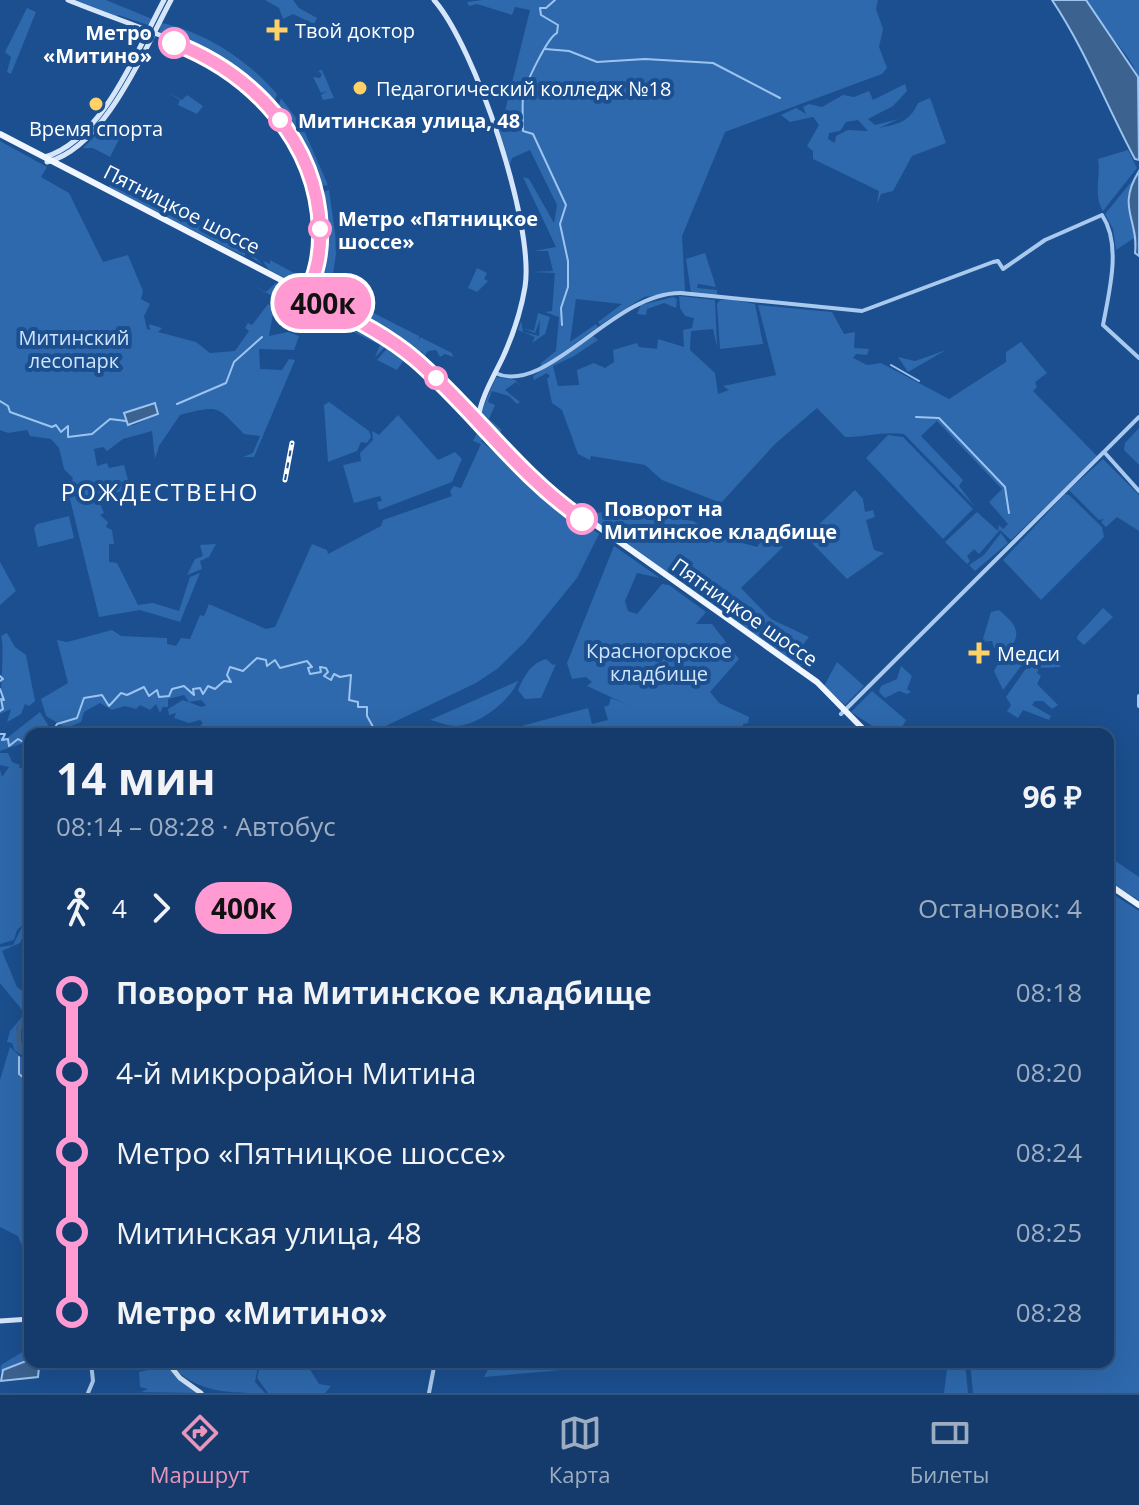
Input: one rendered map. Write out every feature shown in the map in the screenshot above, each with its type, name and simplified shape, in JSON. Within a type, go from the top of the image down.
[{"type":"main road","points":[[68,0],[204,55],[260,96],[289,134],[308,172],[318,210],[319,249],[306,293]]},
{"type":"main road","points":[[50,162],[111,109],[164,0]]},
{"type":"main road","points":[[150,33],[171,0]]},
{"type":"main road","points":[[434,0],[455,28],[472,60],[524,230],[525,287],[514,329],[476,416]]},
{"type":"main road","name":"Пятницкое шоссе","points":[[0,136],[306,293],[400,347],[476,416],[545,489],[817,682],[857,728]]},
{"type":"main road","points":[[62,153],[66,168]]},
{"type":"main road","name":"Пятницкое шоссе","points":[[50,162],[395,339],[466,402],[476,416]]},
{"type":"main road","points":[[466,402],[474,406],[482,404]]},
{"type":"main road","name":"Пятницкое шоссе","points":[[842,712],[861,728]]},
{"type":"main road","points":[[1114,890],[1139,905]]},
{"type":"main road","points":[[0,1321],[24,1319]]},
{"type":"main road","points":[[172,1368],[201,1393]]},
{"type":"street","points":[[495,373],[514,377],[535,373],[630,306],[662,294],[862,311],[993,262],[998,261],[1003,269],[1045,240],[1102,215],[1111,231],[1113,249],[1103,325],[1139,358]]},
{"type":"street","points":[[842,712],[1139,417]]},
{"type":"street","points":[[1105,453],[1139,491]]},
{"type":"street","points":[[88,1393],[93,1381],[92,1368]]},
{"type":"street","points":[[429,1393],[434,1368]]},
{"type":"green space","points":[[72,0],[106,0],[152,19],[148,25],[118,15],[116,18]]},
{"type":"green space","points":[[265,0],[293,0],[299,8],[317,18],[314,24],[293,14],[283,19],[279,8]]},
{"type":"green space","points":[[878,0],[876,9],[883,29],[879,47],[887,68],[882,74],[725,132],[682,236],[685,291],[644,297],[600,325],[598,322],[622,304],[576,299],[570,342],[596,324],[598,327],[541,368],[541,363],[556,351],[559,317],[545,312],[552,311],[555,273],[531,272],[553,271],[548,251],[534,251],[556,247],[523,177],[529,179],[554,223],[557,205],[530,150],[512,158],[510,165],[496,120],[503,119],[530,10],[515,7],[512,15],[477,4],[469,6],[467,2]]},
{"type":"green space","points":[[1086,0],[1139,0],[1139,82],[1129,60],[1098,21]]},
{"type":"green space","points":[[27,8],[36,12],[11,74],[7,72],[11,57],[5,52]]},
{"type":"green space","points":[[161,23],[209,40],[239,59],[277,94],[274,104],[220,62],[159,34]]},
{"type":"green space","points":[[322,70],[334,98],[323,100],[321,95],[327,91],[321,93],[313,77],[320,78],[322,74],[318,71]]},
{"type":"green space","points":[[905,84],[907,91],[893,106],[868,119],[875,125],[899,119],[879,128],[902,122],[918,103],[930,98],[946,143],[912,156],[893,191],[881,194],[877,204],[879,191],[813,159],[813,151],[807,146],[819,125],[813,117],[790,122],[781,115],[796,108],[806,114],[803,107],[809,104],[822,107],[843,95],[854,97],[869,91],[873,100]],"holes":[[[858,120],[868,131],[848,130],[836,136],[835,143],[828,139],[829,133],[840,131],[846,122]]]},
{"type":"green space","points":[[167,92],[182,100],[187,95],[203,106],[197,114],[178,105],[180,100]]},
{"type":"green space","points":[[281,98],[302,126],[328,185],[317,187],[310,168],[277,111]]},
{"type":"green space","points":[[101,130],[119,139],[110,157],[93,148],[83,148]]},
{"type":"green space","name":"Митинский лесопарк","points":[[0,141],[47,167],[41,177],[69,193],[103,262],[128,255],[143,291],[141,299],[150,304],[144,316],[147,329],[150,330],[149,324],[162,328],[158,332],[196,342],[210,353],[235,351],[249,331],[245,328],[248,323],[252,325],[268,304],[274,308],[269,336],[288,332],[299,336],[294,350],[259,349],[260,369],[282,370],[289,359],[295,360],[254,457],[243,457],[253,453],[260,436],[244,434],[223,413],[211,409],[180,415],[159,446],[155,459],[152,431],[123,439],[107,451],[103,447],[94,449],[97,466],[107,463],[109,468],[124,465],[130,488],[98,499],[104,513],[100,515],[108,522],[106,527],[112,530],[114,544],[109,544],[109,562],[117,563],[138,605],[153,603],[179,611],[190,577],[200,573],[180,622],[140,610],[99,617],[68,491],[73,478],[64,469],[59,448],[51,439],[30,436],[27,430],[8,433],[0,430]],"holes":[[[157,404],[158,414],[132,426],[124,414]]]},
{"type":"green space","points":[[1128,150],[1137,168],[1103,211],[1098,199],[1098,159]]},
{"type":"green space","points":[[1136,176],[1129,199],[1134,238],[1116,250],[1113,229],[1105,214]]},
{"type":"green space","points":[[111,180],[140,194],[142,200],[147,198],[244,248],[245,256],[109,188]]},
{"type":"green space","points":[[329,190],[337,247],[331,287],[315,277],[319,266],[324,265],[326,252],[319,193]]},
{"type":"green space","points":[[246,248],[263,265],[245,253]]},
{"type":"green space","points":[[705,253],[716,287],[698,284],[697,288],[717,290],[717,295],[691,293],[686,259]]},
{"type":"green space","points":[[270,260],[307,280],[307,284],[303,286],[269,270],[263,261],[270,264]]},
{"type":"green space","points":[[477,268],[487,273],[484,279],[488,281],[477,292],[468,288]]},
{"type":"green space","points":[[244,281],[266,292],[276,283],[282,286],[277,297],[293,306],[296,293],[301,297],[301,309],[299,310]]},
{"type":"green space","points":[[318,285],[419,336],[419,341],[420,337],[452,353],[453,357],[445,354],[440,357],[436,350],[428,351],[424,357],[422,351],[420,353],[374,321],[314,292],[313,286]]},
{"type":"green space","points":[[679,296],[715,300],[717,347],[713,329],[691,331],[690,350],[715,373],[718,394],[729,390],[723,386],[776,375],[758,305],[832,312],[844,334],[855,332],[854,348],[869,349],[867,355],[856,354],[853,358],[867,365],[881,363],[949,399],[1006,362],[1006,352],[1021,342],[1047,373],[1035,382],[1037,387],[1033,391],[1098,457],[1011,540],[1000,530],[979,554],[974,549],[967,556],[970,561],[967,564],[945,542],[977,512],[998,531],[999,525],[1003,529],[1008,524],[989,502],[1002,489],[937,421],[921,436],[963,480],[959,486],[975,507],[904,434],[845,437],[817,408],[776,443],[721,503],[662,480],[645,465],[591,456],[590,460],[578,454],[562,410],[552,403],[547,379],[550,376],[547,373],[534,380],[533,376],[593,336],[598,340],[553,366],[558,386],[579,385],[577,370],[594,363],[605,368],[614,362],[613,350],[637,343],[639,347],[657,349],[658,339],[684,347],[683,330],[692,328],[694,318],[685,316],[680,308]]},
{"type":"green space","points":[[673,297],[677,299],[676,308],[664,303],[647,309],[646,315],[637,314],[641,305]]},
{"type":"green space","points":[[309,299],[341,316],[308,314]]},
{"type":"green space","points":[[720,300],[755,304],[763,344],[720,349],[717,304]]},
{"type":"green space","points":[[538,313],[550,317],[545,334],[532,343],[535,337],[518,330],[521,321],[523,332],[539,336],[540,320],[535,333],[523,328],[534,331]]},
{"type":"green space","points":[[337,324],[388,344],[375,357],[380,345]]},
{"type":"green space","points":[[390,345],[406,357],[397,370],[377,360]]},
{"type":"green space","points":[[946,350],[908,372],[898,357],[915,361]]},
{"type":"green space","points":[[496,377],[515,380],[522,388],[516,382],[505,390],[520,402],[517,404],[509,396],[492,391],[488,402],[495,405],[489,419],[502,430],[497,437],[480,415]]},
{"type":"green space","points":[[329,402],[369,431],[371,437],[367,443],[361,442],[357,451],[328,462],[324,405]]},
{"type":"green space","points":[[398,415],[438,460],[455,452],[462,459],[452,482],[379,510],[377,502],[382,501],[380,496],[354,503],[343,465],[361,461],[360,453],[373,440],[372,431],[379,435]]},
{"type":"green space","points":[[1139,428],[1139,465],[1124,450],[1125,443]]},
{"type":"green space","points":[[479,429],[485,437],[481,441],[493,451],[497,448],[529,483],[599,534],[577,578],[525,642],[497,669],[476,683],[382,728],[198,728],[203,723],[200,720],[189,723],[174,718],[176,713],[169,715],[168,709],[183,700],[202,707],[206,705],[201,700],[189,702],[184,695],[168,699],[168,707],[163,707],[160,713],[156,704],[150,710],[140,705],[136,709],[125,706],[112,710],[100,703],[84,712],[81,722],[66,728],[46,716],[41,699],[68,683],[57,640],[67,642],[112,630],[121,636],[167,638],[167,644],[176,646],[181,638],[190,639],[200,615],[204,616],[209,604],[266,629],[275,627],[312,544],[327,550],[328,554],[381,526],[383,520],[452,496],[450,491],[454,486],[461,488],[481,444],[473,441]]},
{"type":"green space","points":[[888,435],[903,437],[973,509],[943,539],[866,458]]},
{"type":"green space","points":[[1103,459],[1139,495],[1139,531],[1117,517],[1106,527],[1101,522],[1104,519],[1099,520],[1069,490]]},
{"type":"green space","points":[[855,490],[863,499],[865,512],[873,510],[875,517],[866,520],[874,550],[884,553],[847,579],[806,537]]},
{"type":"green space","points":[[1065,494],[1102,527],[1104,537],[1041,600],[1003,560]]},
{"type":"green space","points":[[619,511],[693,521],[721,537],[757,547],[768,532],[783,547],[741,588],[771,619],[809,637],[797,652],[803,664],[799,667],[582,514]]},
{"type":"green space","points":[[69,516],[74,538],[38,547],[34,528],[37,524]]},
{"type":"green space","points":[[1001,533],[1008,543],[975,571],[969,565],[984,555]]},
{"type":"green space","points":[[216,544],[209,557],[200,561],[202,569],[187,575],[195,559],[203,556],[200,545]]},
{"type":"green space","name":"Красногорское кладбище","points":[[614,546],[660,578],[637,573],[625,601],[628,611],[637,614],[662,584],[669,585],[706,612],[696,624],[712,624],[739,659],[710,692],[719,703],[749,717],[748,723],[743,724],[743,728],[514,728],[588,708],[592,724],[608,720],[604,707],[609,705],[611,698],[628,705],[587,686],[592,682],[586,677],[572,679],[567,663]]},
{"type":"green space","points":[[0,562],[16,591],[0,605]]},
{"type":"green space","points":[[1103,608],[1113,617],[1084,645],[1077,639],[1078,635]]},
{"type":"green space","points":[[999,610],[1016,631],[1010,648],[994,648],[992,641],[982,642],[991,612]]},
{"type":"green space","points":[[7,633],[15,647],[26,655],[35,701],[29,706],[25,704],[21,714],[7,722],[11,709],[0,714],[1,636]]},
{"type":"green space","points":[[1005,651],[1023,653],[1025,661],[1003,690],[994,671]]},
{"type":"green space","points":[[1053,655],[1061,667],[1039,668],[1037,673],[1041,676],[1037,684],[1058,705],[1052,709],[1043,701],[1035,701],[1032,705],[1051,716],[1049,720],[1023,710],[1018,718],[1007,711],[1011,705],[1006,697],[1029,664],[1043,662]]},
{"type":"green space","points":[[546,659],[556,664],[541,698],[525,699],[518,690],[523,680],[532,667]]},
{"type":"green space","points":[[837,662],[864,686],[845,705],[824,686]]},
{"type":"green space","points":[[901,666],[912,676],[907,689],[911,692],[899,691],[885,698],[879,692],[881,686],[897,679]]},
{"type":"green space","points":[[518,681],[501,704],[474,722],[456,726],[430,720]]},
{"type":"green space","points":[[872,691],[906,720],[901,728],[875,728],[851,712]]},
{"type":"green space","points":[[40,712],[48,725],[46,728],[24,728],[23,743],[0,751],[0,737],[7,738]]},
{"type":"green space","points":[[0,753],[8,753],[12,762],[24,768],[24,924],[17,930],[14,940],[0,944],[0,770],[2,777],[9,767],[0,765]]},
{"type":"green space","points":[[1114,860],[1139,877],[1139,900],[1114,885]]},
{"type":"green space","points":[[1114,895],[1139,911],[1139,1393],[973,1393],[971,1368],[1114,1368]]},
{"type":"green space","points":[[22,927],[24,935],[20,943],[2,951],[17,987],[24,992],[22,1010],[0,983],[0,947],[13,945]]},
{"type":"green space","points":[[24,1015],[16,1029],[21,1033],[24,1054],[15,1051],[12,1043],[7,1042],[10,1031]]},
{"type":"green space","points":[[10,1047],[24,1060],[24,1250],[18,1236],[0,1227],[0,1080]]},
{"type":"green space","points":[[24,1351],[24,1363],[0,1372],[1,1365]]},
{"type":"green space","points":[[172,1368],[198,1393],[141,1392],[148,1389],[140,1387],[139,1372]]},
{"type":"green space","points":[[178,1368],[258,1368],[255,1382],[265,1393],[207,1388],[177,1371]]},
{"type":"green space","points":[[260,1368],[309,1368],[319,1384],[331,1386],[325,1393],[268,1393],[257,1378]]},
{"type":"green space","points":[[489,1368],[562,1370],[484,1377]]},
{"type":"green space","points":[[947,1368],[966,1368],[968,1393],[944,1393]]},
{"type":"shaded area","points":[[1052,0],[1086,0],[1138,77],[1139,160],[1135,159],[1085,58]]},
{"type":"shaded area","points":[[1139,171],[1139,256],[1135,253],[1129,195]]},
{"type":"shaded area","points":[[155,403],[158,414],[128,425],[124,413]]},
{"type":"shaded area","points":[[24,1362],[24,1368],[39,1368],[38,1377],[1,1381],[3,1370]]},
{"type":"waterway","points":[[555,0],[546,8],[540,8],[541,15],[558,25],[557,33],[527,83],[523,98],[523,131],[533,134],[566,205],[560,224],[568,261],[568,287],[561,308],[562,325]]},
{"type":"waterway","points":[[545,49],[569,51],[597,62],[645,59],[713,63],[780,98]]},
{"type":"waterway","points":[[177,404],[226,383],[234,362],[262,337]]},
{"type":"waterway","points":[[891,365],[919,381]]},
{"type":"waterway","points":[[0,401],[8,406],[10,412],[52,427],[56,425],[61,432],[68,426],[68,437],[92,434],[110,419],[126,421]]},
{"type":"waterway","points":[[916,417],[939,418],[1005,487],[1009,513]]},
{"type":"waterway","points":[[55,728],[57,724],[77,718],[84,698],[102,695],[109,706],[121,693],[127,695],[144,687],[149,696],[157,690],[159,697],[169,696],[172,689],[184,686],[194,695],[193,689],[200,688],[203,694],[208,686],[215,689],[224,681],[231,682],[227,675],[230,667],[243,671],[257,658],[266,660],[267,666],[275,660],[280,668],[307,661],[312,667],[308,668],[310,674],[321,672],[320,667],[326,668],[328,672],[324,676],[331,680],[334,674],[340,677],[351,675],[349,700],[358,702],[358,707],[367,707],[367,716],[374,728]]},
{"type":"waterway","points":[[0,676],[3,679],[0,681]]},
{"type":"waterway","points":[[0,689],[4,700],[1,699],[3,709],[0,711]]},
{"type":"waterway","points":[[0,734],[5,734],[2,740],[8,739],[9,746],[18,739],[24,742]]},
{"type":"waterway","points":[[24,1019],[18,1034],[20,1051],[24,1053]]},
{"type":"waterway","points":[[19,1057],[19,1074],[24,1078]]},
{"type":"railway","points":[[285,480],[292,443]]},
{"type":"bus line","name":"400к","points":[[174,43],[212,59],[254,90],[274,112],[295,144],[313,185],[319,220],[318,255],[305,294],[371,328],[413,357],[472,413],[528,478],[582,519]]},
{"type":"place","name":"Твой доктор","points":[[277,30]]},
{"type":"place","name":"Метро «Митино»","points":[[174,43]]},
{"type":"place","name":"Педагогический колледж №18","points":[[360,88]]},
{"type":"place","name":"Время спорта","points":[[96,104]]},
{"type":"place","name":"Митинская улица, 48","points":[[280,120]]},
{"type":"place","name":"Метро «Пятницкое шоссе»","points":[[320,229]]},
{"type":"place","name":"Поворот на Митинское кладбище","points":[[582,519]]},
{"type":"place","name":"Медси","points":[[979,653]]},
{"type":"district","name":"РОЖДЕСТВЕНО","points":[[160,491]]}]
